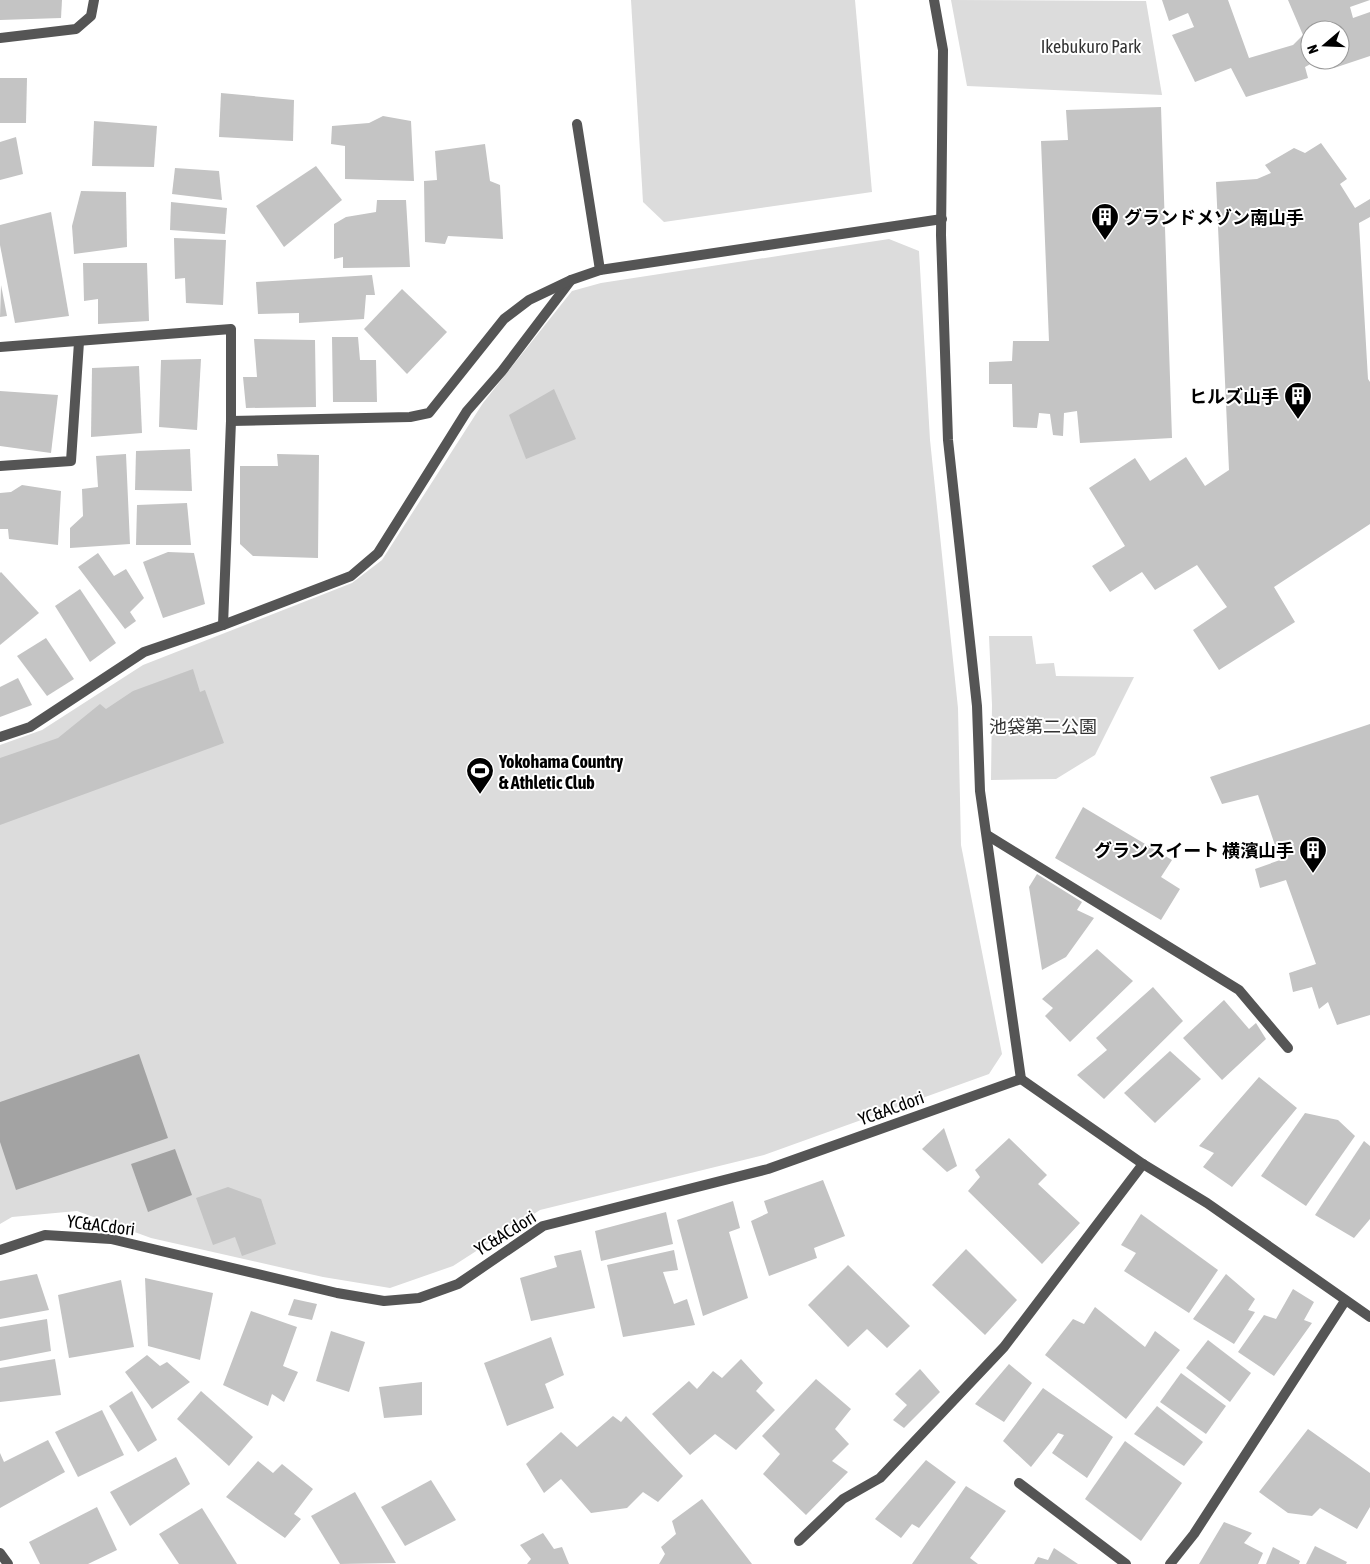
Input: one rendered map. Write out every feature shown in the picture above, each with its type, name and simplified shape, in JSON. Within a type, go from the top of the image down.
[{"type":"street","points":[[0,38],[76,29],[91,16],[94,0]]},
{"type":"street","points":[[934,0],[944,50],[942,219],[948,440],[977,706],[980,791],[988,835],[1021,1079],[1143,1164],[1207,1203],[1370,1317]]},
{"type":"street","points":[[577,124],[600,270]]},
{"type":"street","points":[[231,421],[410,418],[429,413],[504,320],[529,300],[571,280],[600,270],[942,219]]},
{"type":"street","points":[[0,737],[30,727],[144,652],[223,625],[351,576],[378,553],[467,411],[502,371],[571,280]]},
{"type":"street","points":[[0,347],[231,329],[231,421],[223,625]]},
{"type":"street","points":[[0,466],[71,462],[79,342]]},
{"type":"street","points":[[988,835],[1239,990],[1288,1048]]},
{"type":"street","name":"YC&ACdori","points":[[0,1250],[45,1235],[112,1239],[337,1293],[384,1301],[419,1298],[458,1284],[542,1226],[768,1169],[1021,1079]]},
{"type":"street","points":[[799,1541],[844,1499],[880,1478],[1004,1347],[1143,1164]]},
{"type":"street","points":[[1170,1564],[1194,1534],[1345,1301]]},
{"type":"street","points":[[1019,1483],[1126,1564]]},
{"type":"street","points":[[0,1553],[8,1564]]},
{"type":"green space","points":[[631,0],[855,0],[872,192],[664,222],[643,202]]},
{"type":"green space","name":"Ikebukuro Park","points":[[951,0],[1146,1],[1162,95],[967,86]]},
{"type":"green space","name":"Yokohama Country & Athletic Club","points":[[889,239],[919,251],[930,440],[958,708],[961,845],[1002,1054],[989,1074],[764,1155],[540,1210],[453,1266],[390,1288],[323,1277],[151,1238],[77,1211],[12,1217],[0,1224],[0,745],[42,730],[143,665],[352,583],[382,560],[483,403],[572,291],[601,283]]},
{"type":"green space","name":"池袋第二公園","points":[[989,636],[1032,636],[1036,664],[1054,663],[1056,676],[1134,677],[1095,755],[1056,779],[991,780],[992,705]]},
{"type":"shaded area","points":[[139,1054],[168,1138],[16,1190],[0,1142],[0,1102]]},
{"type":"shaded area","points":[[175,1149],[192,1195],[148,1212],[131,1164]]},
{"type":"building","points":[[0,0],[62,0],[61,18],[0,20]]},
{"type":"building","points":[[1162,0],[1228,0],[1249,58],[1293,45],[1300,38],[1300,70],[1306,70],[1308,78],[1246,97],[1231,68],[1195,82],[1172,35],[1194,27],[1188,13],[1169,21]]},
{"type":"building","points":[[1288,0],[1370,0],[1350,7],[1353,18],[1370,12],[1370,56],[1350,63],[1350,20],[1300,20],[1300,28]]},
{"type":"building","points":[[0,78],[27,78],[26,123],[0,123]]},
{"type":"building","points":[[221,93],[294,100],[293,141],[219,137]]},
{"type":"building","name":"グランドメゾン南山手","points":[[1161,107],[1172,438],[1080,443],[1077,411],[1064,413],[1063,436],[1053,435],[1050,414],[1039,413],[1037,428],[1013,427],[1012,384],[989,384],[989,362],[1012,361],[1013,341],[1049,341],[1041,141],[1068,140],[1066,110]]},
{"type":"building","points":[[383,116],[411,121],[414,181],[345,179],[345,146],[331,144],[332,126],[369,123]]},
{"type":"building","points":[[94,121],[157,126],[154,167],[92,166]]},
{"type":"building","points":[[16,137],[23,174],[0,180],[0,142]]},
{"type":"building","name":"ヒルズ山手","points":[[1321,143],[1347,179],[1340,184],[1355,208],[1370,199],[1370,217],[1359,223],[1368,379],[1370,382],[1370,524],[1274,587],[1295,622],[1219,670],[1193,630],[1227,607],[1197,565],[1155,590],[1142,572],[1110,592],[1092,566],[1125,546],[1089,488],[1135,458],[1150,481],[1186,457],[1205,486],[1229,470],[1216,182],[1257,179],[1271,173],[1265,165],[1294,148],[1305,153]]},
{"type":"building","points":[[485,144],[490,181],[500,185],[503,239],[448,236],[445,244],[425,242],[424,181],[437,180],[435,151]]},
{"type":"building","points":[[316,166],[342,200],[284,247],[256,206]]},
{"type":"building","points":[[175,168],[219,171],[222,200],[172,194]]},
{"type":"building","points":[[81,191],[126,192],[127,247],[74,254],[72,226]]},
{"type":"building","points":[[377,200],[406,200],[410,267],[343,268],[343,257],[334,259],[334,224],[346,217],[376,212]]},
{"type":"building","points":[[171,202],[227,208],[225,234],[170,230]]},
{"type":"building","points":[[51,212],[69,316],[15,323],[0,245],[0,225]]},
{"type":"building","points":[[174,238],[226,240],[223,305],[186,303],[185,278],[175,279]]},
{"type":"building","points":[[83,263],[147,263],[149,321],[98,324],[98,299],[84,301]]},
{"type":"building","points":[[372,275],[375,295],[366,295],[364,319],[299,323],[299,313],[258,314],[256,282]]},
{"type":"building","points":[[1,285],[7,316],[0,317]]},
{"type":"building","points":[[402,289],[447,332],[407,374],[364,329]]},
{"type":"building","points":[[332,337],[358,337],[360,360],[376,360],[377,402],[333,402]]},
{"type":"building","points":[[254,339],[315,340],[316,407],[246,408],[243,377],[257,377]]},
{"type":"building","points":[[201,359],[197,430],[159,427],[161,360]]},
{"type":"building","points":[[139,366],[142,433],[91,437],[92,368]]},
{"type":"building","points":[[554,389],[576,439],[526,459],[509,415]]},
{"type":"building","points":[[0,391],[58,395],[51,453],[0,446]]},
{"type":"building","points":[[190,449],[192,491],[135,490],[136,451]]},
{"type":"building","points":[[126,454],[130,544],[70,548],[70,528],[83,516],[82,489],[98,487],[96,456]]},
{"type":"building","points":[[277,454],[319,455],[318,558],[253,556],[240,544],[240,466],[278,466]]},
{"type":"building","points":[[22,485],[61,491],[58,545],[9,539],[8,529],[0,529],[0,493],[11,492]]},
{"type":"building","points":[[187,503],[191,545],[136,545],[137,505]]},
{"type":"building","points":[[168,552],[194,553],[205,604],[163,618],[143,562]]},
{"type":"building","points":[[98,553],[114,576],[126,569],[144,598],[130,612],[136,621],[125,629],[78,567]]},
{"type":"building","points":[[0,573],[39,613],[0,645]]},
{"type":"building","points":[[80,589],[116,643],[90,662],[55,606]]},
{"type":"building","points":[[46,638],[74,679],[47,696],[17,656]]},
{"type":"building","points":[[193,669],[200,692],[205,690],[224,743],[0,825],[0,758],[58,738],[100,704],[106,709],[133,691]]},
{"type":"building","points":[[18,678],[32,705],[0,717],[0,687]]},
{"type":"building","name":"グランスイート 横濱山手","points":[[1370,724],[1370,1015],[1337,1025],[1328,1002],[1319,1009],[1312,987],[1293,992],[1289,973],[1316,964],[1286,880],[1260,888],[1255,869],[1280,860],[1258,795],[1222,804],[1210,777]]},
{"type":"building","points":[[1083,807],[1172,860],[1161,877],[1180,889],[1161,920],[1055,858]]},
{"type":"building","points":[[1037,874],[1082,902],[1077,910],[1094,918],[1066,957],[1042,970],[1029,887]]},
{"type":"building","points":[[1097,949],[1133,981],[1070,1042],[1045,1016],[1053,1008],[1042,999]]},
{"type":"building","points":[[1153,987],[1183,1021],[1104,1099],[1077,1075],[1107,1050],[1096,1038]]},
{"type":"building","points":[[1224,1000],[1249,1029],[1256,1023],[1266,1039],[1222,1080],[1183,1038]]},
{"type":"building","points":[[1170,1051],[1201,1079],[1155,1123],[1124,1093]]},
{"type":"building","points":[[1259,1077],[1297,1108],[1232,1187],[1203,1167],[1214,1153],[1199,1146]]},
{"type":"building","points":[[1305,1113],[1338,1120],[1355,1136],[1306,1206],[1261,1176]]},
{"type":"building","points":[[944,1128],[957,1166],[947,1172],[922,1149]]},
{"type":"building","points":[[1009,1138],[1047,1175],[1038,1184],[1080,1223],[1042,1264],[968,1191],[980,1177],[975,1170]]},
{"type":"building","points":[[1364,1141],[1370,1146],[1370,1219],[1354,1238],[1315,1215]]},
{"type":"building","points":[[823,1180],[845,1236],[814,1248],[817,1258],[769,1276],[751,1221],[768,1213],[764,1201]]},
{"type":"building","points":[[228,1187],[261,1199],[276,1244],[242,1256],[235,1237],[213,1245],[196,1198]]},
{"type":"building","points":[[733,1201],[740,1228],[729,1232],[748,1298],[703,1316],[677,1220]]},
{"type":"building","points":[[666,1212],[673,1244],[601,1261],[595,1231]]},
{"type":"building","points":[[1141,1214],[1218,1270],[1189,1313],[1124,1271],[1136,1253],[1121,1245]]},
{"type":"building","points":[[966,1249],[1017,1300],[985,1335],[932,1285]]},
{"type":"building","points":[[581,1250],[595,1308],[531,1321],[520,1278],[557,1267],[554,1256]]},
{"type":"building","points":[[674,1250],[678,1270],[663,1272],[674,1304],[687,1299],[695,1325],[623,1337],[607,1265]]},
{"type":"building","points":[[848,1265],[910,1326],[887,1348],[867,1329],[848,1347],[808,1305]]},
{"type":"building","points":[[37,1274],[49,1310],[0,1319],[0,1281]]},
{"type":"building","points":[[1226,1274],[1255,1299],[1248,1310],[1255,1312],[1234,1344],[1193,1319]]},
{"type":"building","points":[[145,1278],[213,1293],[200,1360],[148,1346]]},
{"type":"building","points":[[121,1280],[134,1347],[69,1358],[58,1295]]},
{"type":"building","points":[[1293,1289],[1314,1302],[1304,1320],[1312,1323],[1274,1376],[1238,1352],[1264,1315],[1276,1319]]},
{"type":"building","points":[[294,1299],[317,1304],[312,1320],[288,1315]]},
{"type":"building","points":[[1095,1307],[1145,1347],[1155,1331],[1180,1350],[1126,1419],[1045,1355],[1073,1319],[1084,1324]]},
{"type":"building","points":[[251,1311],[297,1327],[283,1366],[298,1372],[284,1402],[272,1394],[268,1406],[223,1385]]},
{"type":"building","points":[[47,1319],[51,1351],[0,1361],[0,1327]]},
{"type":"building","points":[[331,1331],[365,1342],[349,1392],[316,1381]]},
{"type":"building","points":[[551,1337],[564,1375],[545,1384],[554,1408],[507,1426],[484,1363]]},
{"type":"building","points":[[1208,1340],[1251,1373],[1230,1402],[1186,1368]]},
{"type":"building","points":[[147,1355],[160,1366],[167,1362],[190,1382],[152,1409],[125,1372]]},
{"type":"building","points":[[55,1359],[61,1395],[0,1402],[0,1368]]},
{"type":"building","points":[[741,1359],[763,1383],[756,1391],[775,1410],[736,1450],[715,1434],[690,1455],[652,1414],[689,1381],[697,1389],[713,1371],[722,1378]]},
{"type":"building","points":[[1009,1364],[1032,1383],[1004,1422],[975,1404]]},
{"type":"building","points":[[920,1369],[940,1392],[904,1428],[893,1420],[907,1405],[895,1394]]},
{"type":"building","points":[[1181,1373],[1226,1406],[1206,1434],[1160,1402]]},
{"type":"building","points":[[816,1379],[851,1409],[835,1429],[849,1444],[832,1461],[848,1472],[806,1515],[763,1474],[780,1454],[762,1436]]},
{"type":"building","points":[[422,1382],[422,1415],[384,1418],[379,1387]]},
{"type":"building","points":[[1043,1388],[1113,1437],[1087,1478],[1052,1453],[1064,1435],[1058,1433],[1031,1467],[1003,1441]]},
{"type":"building","points":[[132,1391],[157,1440],[138,1452],[109,1406]]},
{"type":"building","points":[[201,1391],[253,1437],[229,1466],[177,1419]]},
{"type":"building","points":[[1157,1406],[1203,1442],[1184,1466],[1134,1434]]},
{"type":"building","points":[[102,1410],[124,1455],[78,1477],[55,1432]]},
{"type":"building","points":[[613,1416],[621,1422],[626,1416],[683,1476],[658,1502],[643,1492],[627,1508],[591,1513],[561,1479],[544,1493],[526,1464],[561,1432],[577,1447]]},
{"type":"building","points":[[1308,1429],[1370,1473],[1370,1507],[1357,1529],[1320,1508],[1312,1516],[1288,1513],[1259,1492]]},
{"type":"building","points":[[48,1440],[65,1472],[0,1508],[0,1453],[4,1462]]},
{"type":"building","points":[[1125,1441],[1182,1483],[1141,1541],[1085,1499]]},
{"type":"building","points":[[176,1457],[190,1484],[130,1526],[110,1492]]},
{"type":"building","points":[[926,1460],[956,1482],[919,1528],[912,1524],[901,1538],[875,1519]]},
{"type":"building","points":[[258,1461],[273,1473],[282,1464],[313,1489],[294,1514],[301,1519],[285,1538],[226,1497]]},
{"type":"building","points":[[431,1480],[456,1520],[405,1546],[381,1507]]},
{"type":"building","points":[[966,1486],[1006,1511],[970,1558],[978,1564],[912,1564]]},
{"type":"building","points":[[355,1492],[396,1563],[340,1564],[311,1516]]},
{"type":"building","points":[[702,1499],[752,1564],[659,1564],[665,1554],[661,1547],[676,1534],[672,1521]]},
{"type":"building","points":[[97,1507],[117,1550],[88,1564],[40,1564],[29,1542]]},
{"type":"building","points":[[202,1508],[237,1564],[179,1564],[159,1534]]},
{"type":"building","points":[[1224,1522],[1252,1533],[1244,1543],[1263,1553],[1258,1564],[1199,1564]]},
{"type":"building","points":[[543,1533],[554,1549],[562,1547],[569,1564],[527,1564],[531,1559],[520,1545]]},
{"type":"building","points":[[1315,1546],[1347,1562],[1346,1564],[1306,1564]]},
{"type":"building","points":[[1273,1547],[1300,1561],[1299,1564],[1266,1564]]},
{"type":"building","points":[[1054,1548],[1078,1564],[1034,1564],[1038,1557],[1048,1560]]},
{"type":"place","name":"グランドメゾン南山手","points":[[1105,241]]},
{"type":"place","name":"ヒルズ山手","points":[[1298,420]]},
{"type":"place","name":"Yokohama Country & Athletic Club","points":[[480,795]]},
{"type":"place","name":"グランスイート 横濱山手","points":[[1313,874]]}]
